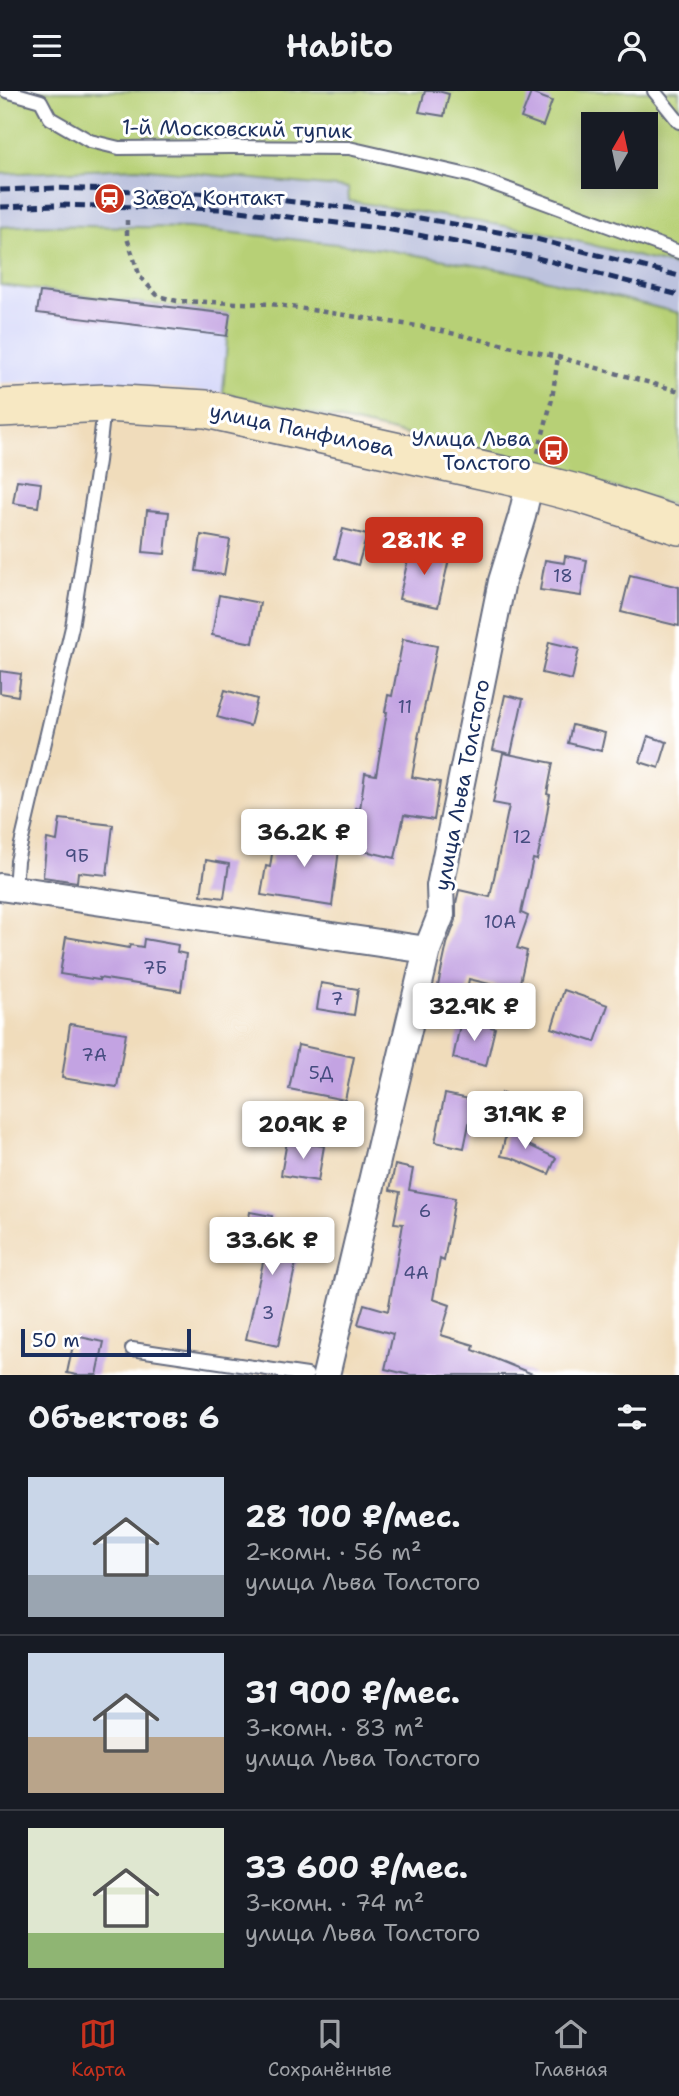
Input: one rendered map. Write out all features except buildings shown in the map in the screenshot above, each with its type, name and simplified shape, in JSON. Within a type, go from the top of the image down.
[{"type":"main road","name":"улица Панфилова","points":[[0,408],[105,403],[206,409],[346,439],[532,473],[580,494],[679,526]]},
{"type":"street","name":"улица Льва Толстого","points":[[326,1375],[427,950],[441,915],[440,886],[502,580],[532,473]]},
{"type":"street","points":[[8,888],[427,950]]},
{"type":"lane","name":"1-й Московский тупик","points":[[6,91],[41,101],[50,118],[90,141],[120,148],[349,148],[472,176],[679,252]]},
{"type":"lane","points":[[654,91],[679,122]]},
{"type":"lane","points":[[8,888],[17,861],[72,627],[99,461],[105,403]]},
{"type":"lane","points":[[132,1349],[307,1375]]},
{"type":"path","points":[[127,220],[127,238],[140,277],[158,296],[177,301],[271,304],[424,327],[558,357],[679,391]]},
{"type":"path","points":[[532,473],[545,432],[558,357]]},
{"type":"shaded area","points":[[137,168],[349,188],[349,200],[537,231],[679,267],[679,313],[520,273],[382,249],[188,228],[36,225],[0,227],[0,174]]},
{"type":"shaded area","points":[[0,285],[230,314],[223,393],[81,381],[0,383]]},
{"type":"green space","points":[[0,91],[679,91],[679,267],[537,231],[349,201],[348,188],[137,168],[0,174]]},
{"type":"green space","points":[[36,225],[188,228],[382,249],[520,273],[679,313],[679,507],[535,464],[223,393],[229,314],[0,285],[0,227]]},
{"type":"railway","points":[[0,190],[56,188],[222,194],[386,212],[532,238],[679,276]]},
{"type":"railway","points":[[0,207],[56,205],[223,209],[386,229],[530,256],[679,295]]},
{"type":"place","name":"Завод Контакт","points":[[110,198]]},
{"type":"place","name":"Улица Льва Толстого","points":[[554,451]]}]
